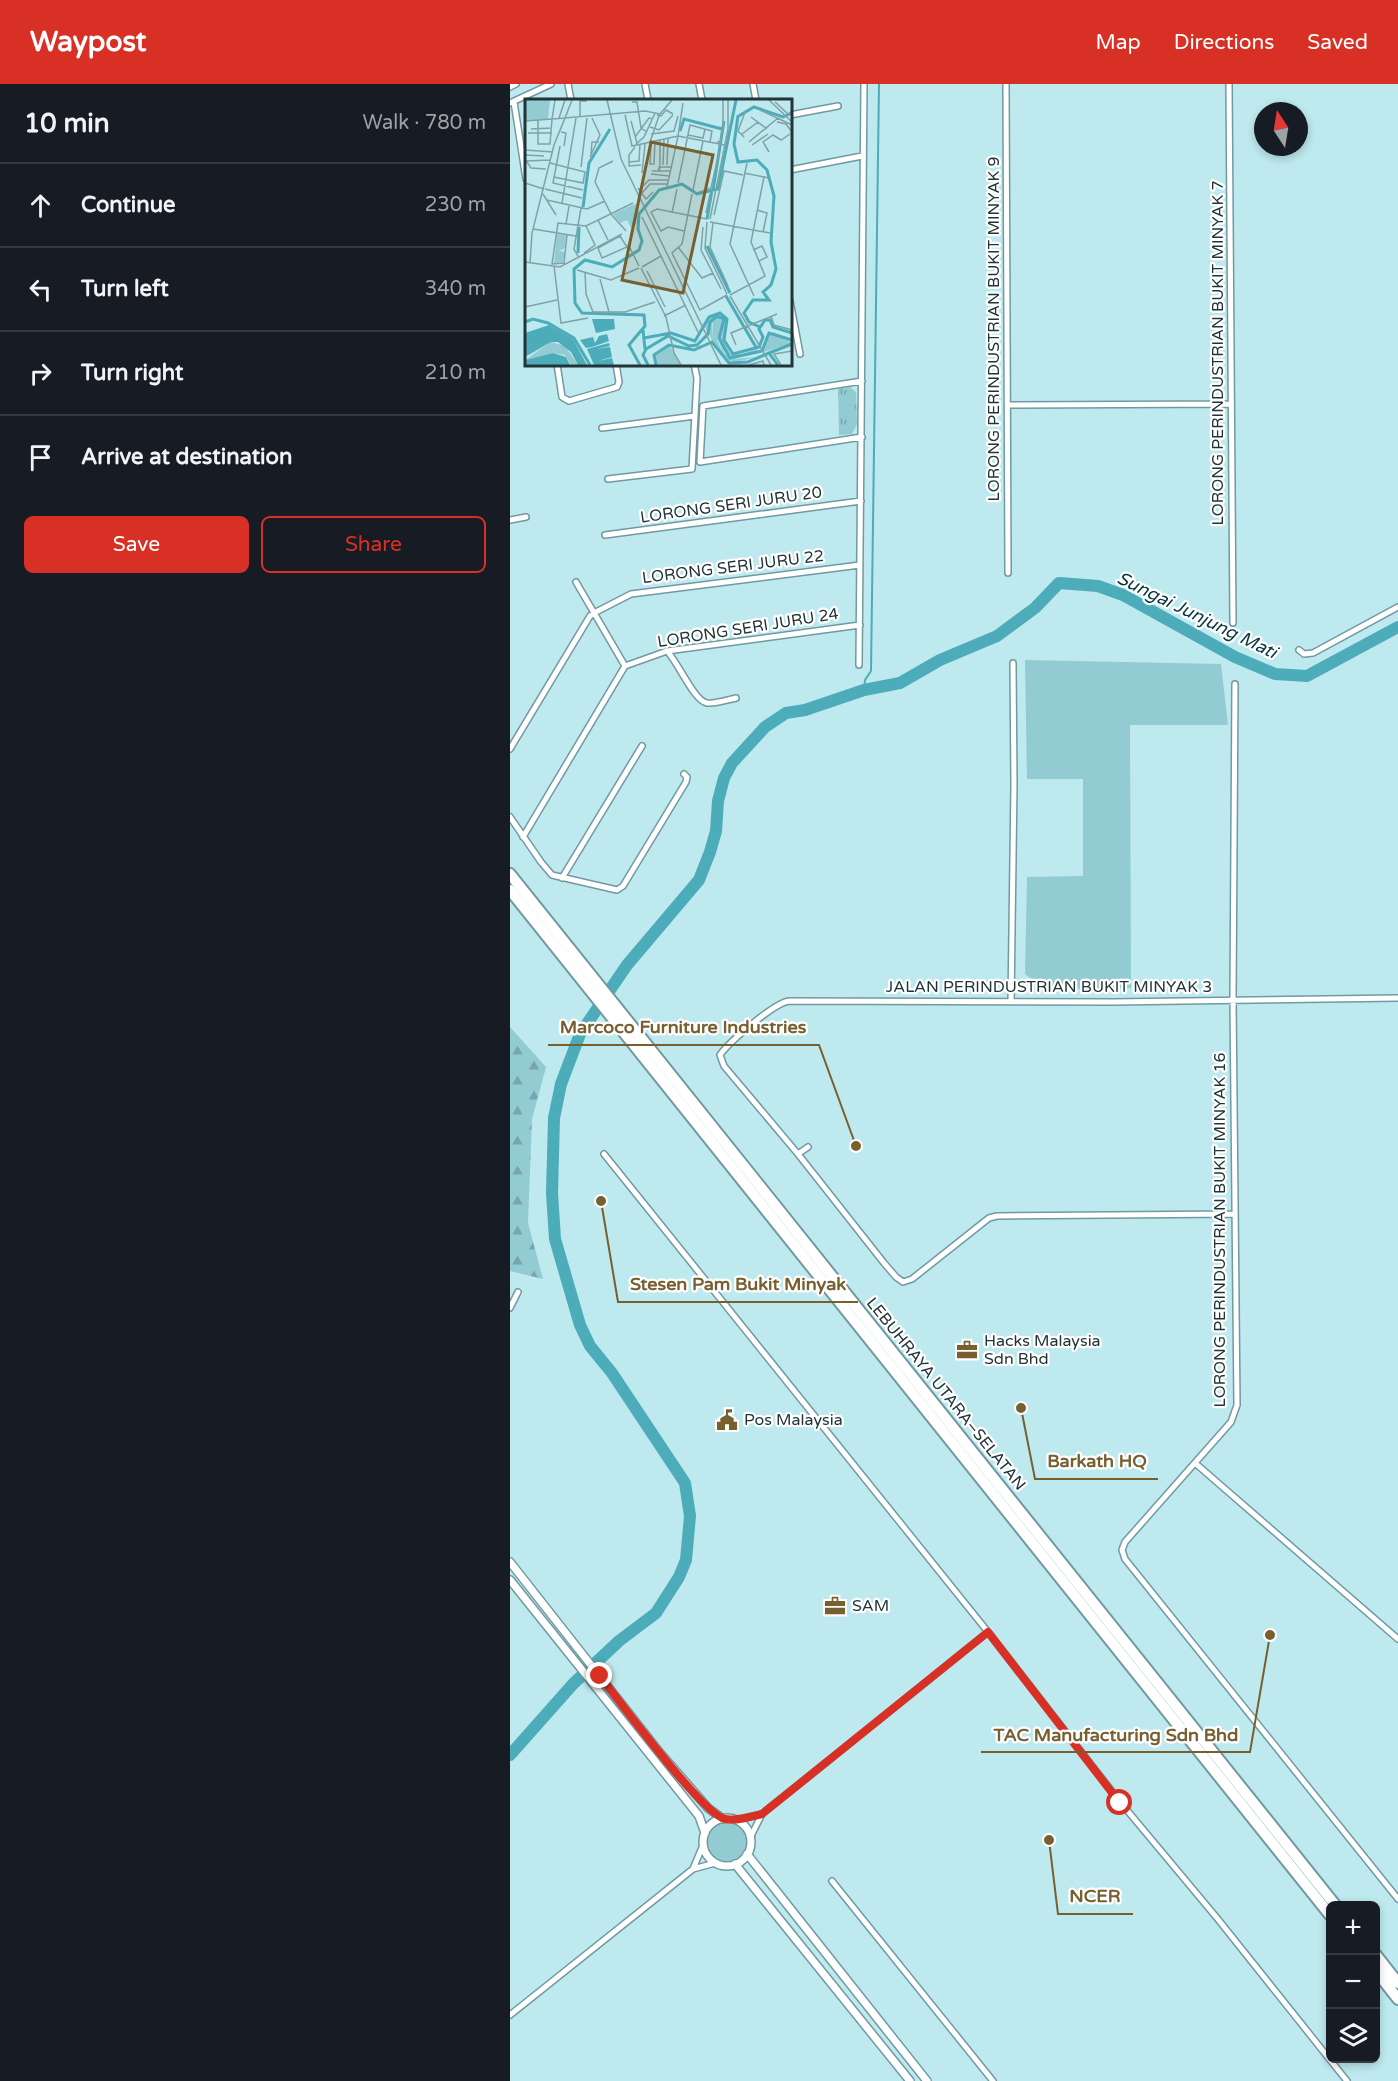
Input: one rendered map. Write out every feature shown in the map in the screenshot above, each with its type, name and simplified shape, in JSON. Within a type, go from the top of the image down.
[{"type":"highway","name":"LEBUHRAYA UTARA–SELATAN","points":[[510,874],[594,987]]},
{"type":"highway","name":"LEBUHRAYA UTARA–SELATAN","points":[[510,890],[594,987],[1333,1901]]},
{"type":"highway","name":"LEBUHRAYA UTARA–SELATAN","points":[[611,1008],[1326,1910]]},
{"type":"highway","points":[[1377,1955],[1398,1983]]},
{"type":"highway","points":[[1380,1976],[1398,1999]]},
{"type":"street","points":[[510,87],[516,84]]},
{"type":"street","points":[[525,174],[512,102],[551,84]]},
{"type":"street","points":[[568,84],[571,99]]},
{"type":"street","points":[[645,84],[648,99]]},
{"type":"street","points":[[699,84],[702,99]]},
{"type":"street","points":[[753,84],[756,99]]},
{"type":"street","points":[[860,665],[864,84]]},
{"type":"street","name":"LORONG PERINDUSTRIAN BUKIT MINYAK 9","points":[[1006,84],[1008,573]]},
{"type":"street","name":"LORONG PERINDUSTRIAN BUKIT MINYAK 7","points":[[1229,84],[1233,623]]},
{"type":"street","points":[[792,115],[838,106]]},
{"type":"street","points":[[792,170],[862,156]]},
{"type":"street","points":[[792,312],[800,354]]},
{"type":"street","points":[[557,366],[562,397],[569,401],[617,387],[619,382],[616,366]]},
{"type":"street","points":[[608,479],[692,469],[697,378],[694,366]]},
{"type":"street","points":[[862,381],[703,406],[700,462],[862,437]]},
{"type":"street","points":[[1008,405],[1231,404]]},
{"type":"street","points":[[602,428],[695,416]]},
{"type":"street","name":"LORONG SERI JURU 20","points":[[605,535],[861,501]]},
{"type":"street","points":[[510,520],[526,517]]},
{"type":"street","name":"LORONG SERI JURU 22","points":[[510,749],[590,616],[594,613],[631,594],[860,565]]},
{"type":"street","points":[[523,837],[625,666],[576,582]]},
{"type":"street","points":[[1299,650],[1304,654],[1313,653],[1398,607]]},
{"type":"street","name":"LORONG SERI JURU 24","points":[[625,666],[667,651],[860,625]]},
{"type":"street","points":[[667,651],[674,658],[698,699],[708,703],[736,698]]},
{"type":"street","points":[[1011,1002],[1013,663]]},
{"type":"street","name":"LORONG PERINDUSTRIAN BUKIT MINYAK 16","points":[[1235,684],[1233,1000],[1236,1411],[1231,1422],[1125,1542],[1122,1550],[1125,1559],[1398,1899]]},
{"type":"street","points":[[562,878],[642,746]]},
{"type":"street","points":[[510,817],[549,872],[562,878],[614,890],[621,889],[686,782],[687,777],[684,774]]},
{"type":"street","name":"JALAN PERINDUSTRIAN BUKIT MINYAK 3","points":[[798,1154],[724,1066],[720,1055],[774,1006],[784,1002],[1113,1002],[1398,998]]},
{"type":"street","points":[[808,1147],[798,1154],[884,1263],[903,1282],[912,1279],[989,1218],[997,1216],[1234,1214]]},
{"type":"street","points":[[604,1154],[988,1632],[1120,1803],[1217,1918],[1347,2081]]},
{"type":"street","points":[[510,1308],[518,1292]]},
{"type":"street","points":[[1195,1463],[1398,1639]]},
{"type":"street","points":[[510,1562],[660,1753],[708,1808],[723,1819]]},
{"type":"street","points":[[510,1580],[699,1816],[705,1833]]},
{"type":"street","points":[[510,2015],[693,1869],[715,1863],[729,1866],[735,1864],[747,1854],[750,1838],[762,1814],[988,1632]]},
{"type":"street","points":[[693,1869],[703,1845],[705,1833],[712,1824],[723,1819],[735,1820],[762,1814]]},
{"type":"street","points":[[735,1820],[747,1830],[750,1838]]},
{"type":"street","points":[[703,1845],[715,1863]]},
{"type":"street","points":[[747,1854],[927,2081]]},
{"type":"street","points":[[735,1864],[910,2081]]},
{"type":"street","points":[[832,1881],[993,2081]]},
{"type":"green space","points":[[850,387],[856,392],[857,424],[852,434],[839,435],[838,389]]},
{"type":"green space","points":[[1025,660],[1221,664],[1228,725],[1130,725],[1131,988],[1044,989],[1025,974],[1027,877],[1083,876],[1083,779],[1027,779]]},
{"type":"green space","points":[[510,1027],[546,1067],[532,1119],[528,1223],[543,1279],[510,1271]]},
{"type":"green space","points":[[727,1822],[742,1828],[748,1843],[742,1858],[727,1864],[712,1858],[706,1843],[712,1828]]},
{"type":"waterway","points":[[864,690],[865,680],[871,671],[879,84]]},
{"type":"waterway","name":"Sungai Junjung Mati","points":[[510,1755],[573,1684],[619,1641],[656,1613],[679,1577],[686,1560],[690,1516],[685,1483],[612,1373],[590,1346],[580,1325],[555,1239],[552,1193],[554,1118],[561,1084],[580,1034],[627,965],[699,880],[716,831],[718,801],[724,778],[732,763],[765,727],[786,713],[805,710],[864,690],[900,683],[940,660],[997,636],[1035,608],[1059,583],[1098,586],[1123,595],[1235,657],[1275,674],[1307,676],[1398,627]]},
{"type":"place","name":"Marcoco Furniture Industries","points":[[856,1146]]},
{"type":"place","name":"Stesen Pam Bukit Minyak","points":[[601,1201]]},
{"type":"place","name":"Hacks Malaysia Sdn Bhd","points":[[967,1350]]},
{"type":"place","name":"Barkath HQ","points":[[1021,1408]]},
{"type":"place","name":"Pos Malaysia","points":[[727,1420]]},
{"type":"place","name":"SAM","points":[[835,1606]]},
{"type":"place","name":"TAC Manufacturing Sdn Bhd","points":[[1270,1635]]},
{"type":"place","name":"NCER","points":[[1049,1840]]},
{"type":"route","points":[[600,1676],[660,1753],[708,1808],[723,1819],[735,1820],[762,1814],[988,1632],[1120,1803]]}]
